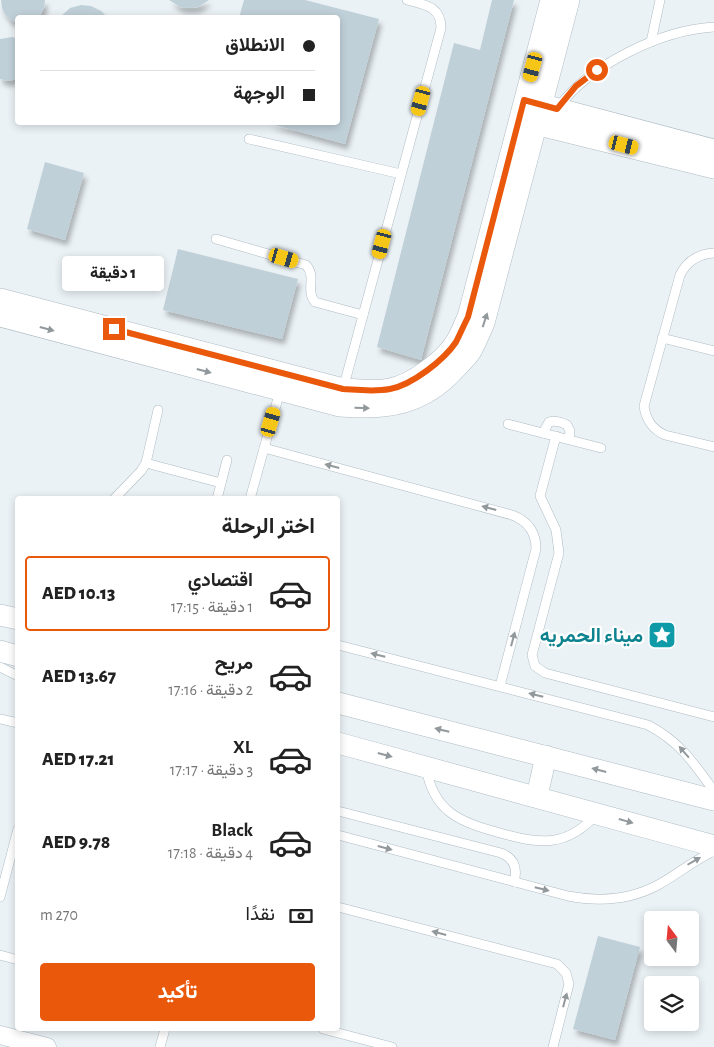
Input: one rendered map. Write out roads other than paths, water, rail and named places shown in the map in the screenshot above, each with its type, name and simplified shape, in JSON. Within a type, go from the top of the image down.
[{"type":"street","points":[[0,316],[283,382],[367,391],[392,389],[419,376],[438,362],[455,342],[468,317],[538,114],[551,0]]},
{"type":"street","points":[[0,299],[283,382],[340,406],[367,409],[399,405],[429,392],[450,374],[470,352],[484,323],[568,0]]},
{"type":"street","points":[[538,114],[714,150]]},
{"type":"street","points":[[538,114],[714,168]]},
{"type":"street","points":[[0,615],[15,618]]},
{"type":"street","points":[[0,651],[15,655]]},
{"type":"street","points":[[340,704],[714,800]]},
{"type":"street","points":[[340,744],[714,846]]},
{"type":"street","points":[[536,796],[546,756]]},
{"type":"street","points":[[0,1035],[47,1047]]},
{"type":"lane","points":[[343,389],[441,28],[439,16],[426,2],[407,0]]},
{"type":"lane","points":[[651,42],[660,0]]},
{"type":"lane","points":[[538,114],[566,96],[586,77],[651,42],[682,32],[714,27]]},
{"type":"lane","points":[[249,139],[401,174]]},
{"type":"lane","points":[[216,238],[306,265],[312,274],[310,293],[314,302],[363,315]]},
{"type":"lane","points":[[714,252],[696,257],[684,268],[680,275],[644,406],[648,420],[658,432],[714,447]]},
{"type":"lane","points":[[662,338],[714,351]]},
{"type":"lane","points":[[251,496],[283,382]]},
{"type":"lane","points":[[117,496],[141,471],[146,463],[158,410]]},
{"type":"lane","points":[[543,433],[549,422],[556,421],[567,425],[570,431],[569,439]]},
{"type":"lane","points":[[508,424],[601,448]]},
{"type":"lane","points":[[556,436],[540,496],[556,530],[558,553],[532,655],[535,666],[545,673],[714,717]]},
{"type":"lane","points":[[264,448],[512,515],[521,518],[528,524],[533,532],[536,549],[500,686]]},
{"type":"lane","points":[[218,496],[227,460]]},
{"type":"lane","points":[[146,463],[221,484]]},
{"type":"lane","points":[[340,646],[648,725],[675,742],[686,753],[714,791]]},
{"type":"lane","points":[[0,667],[15,674]]},
{"type":"lane","points":[[0,718],[15,722]]},
{"type":"lane","points":[[426,766],[433,792],[440,803],[460,820],[471,825],[528,840],[554,840],[566,837],[589,823],[598,813]]},
{"type":"lane","points":[[340,812],[501,852],[511,859],[514,864],[516,870],[514,882]]},
{"type":"lane","points":[[340,836],[584,899],[614,898],[644,891],[658,885],[687,865],[714,851]]},
{"type":"lane","points":[[0,897],[4,862],[15,837]]},
{"type":"lane","points":[[340,908],[557,964],[566,973],[568,984],[553,1047]]},
{"type":"lane","points":[[0,956],[15,959]]},
{"type":"lane","points":[[160,1047],[164,1031]]},
{"type":"lane","points":[[331,1031],[392,1047]]},
{"type":"place","name":"ميناء الحمريه","points":[[662,635]]}]
